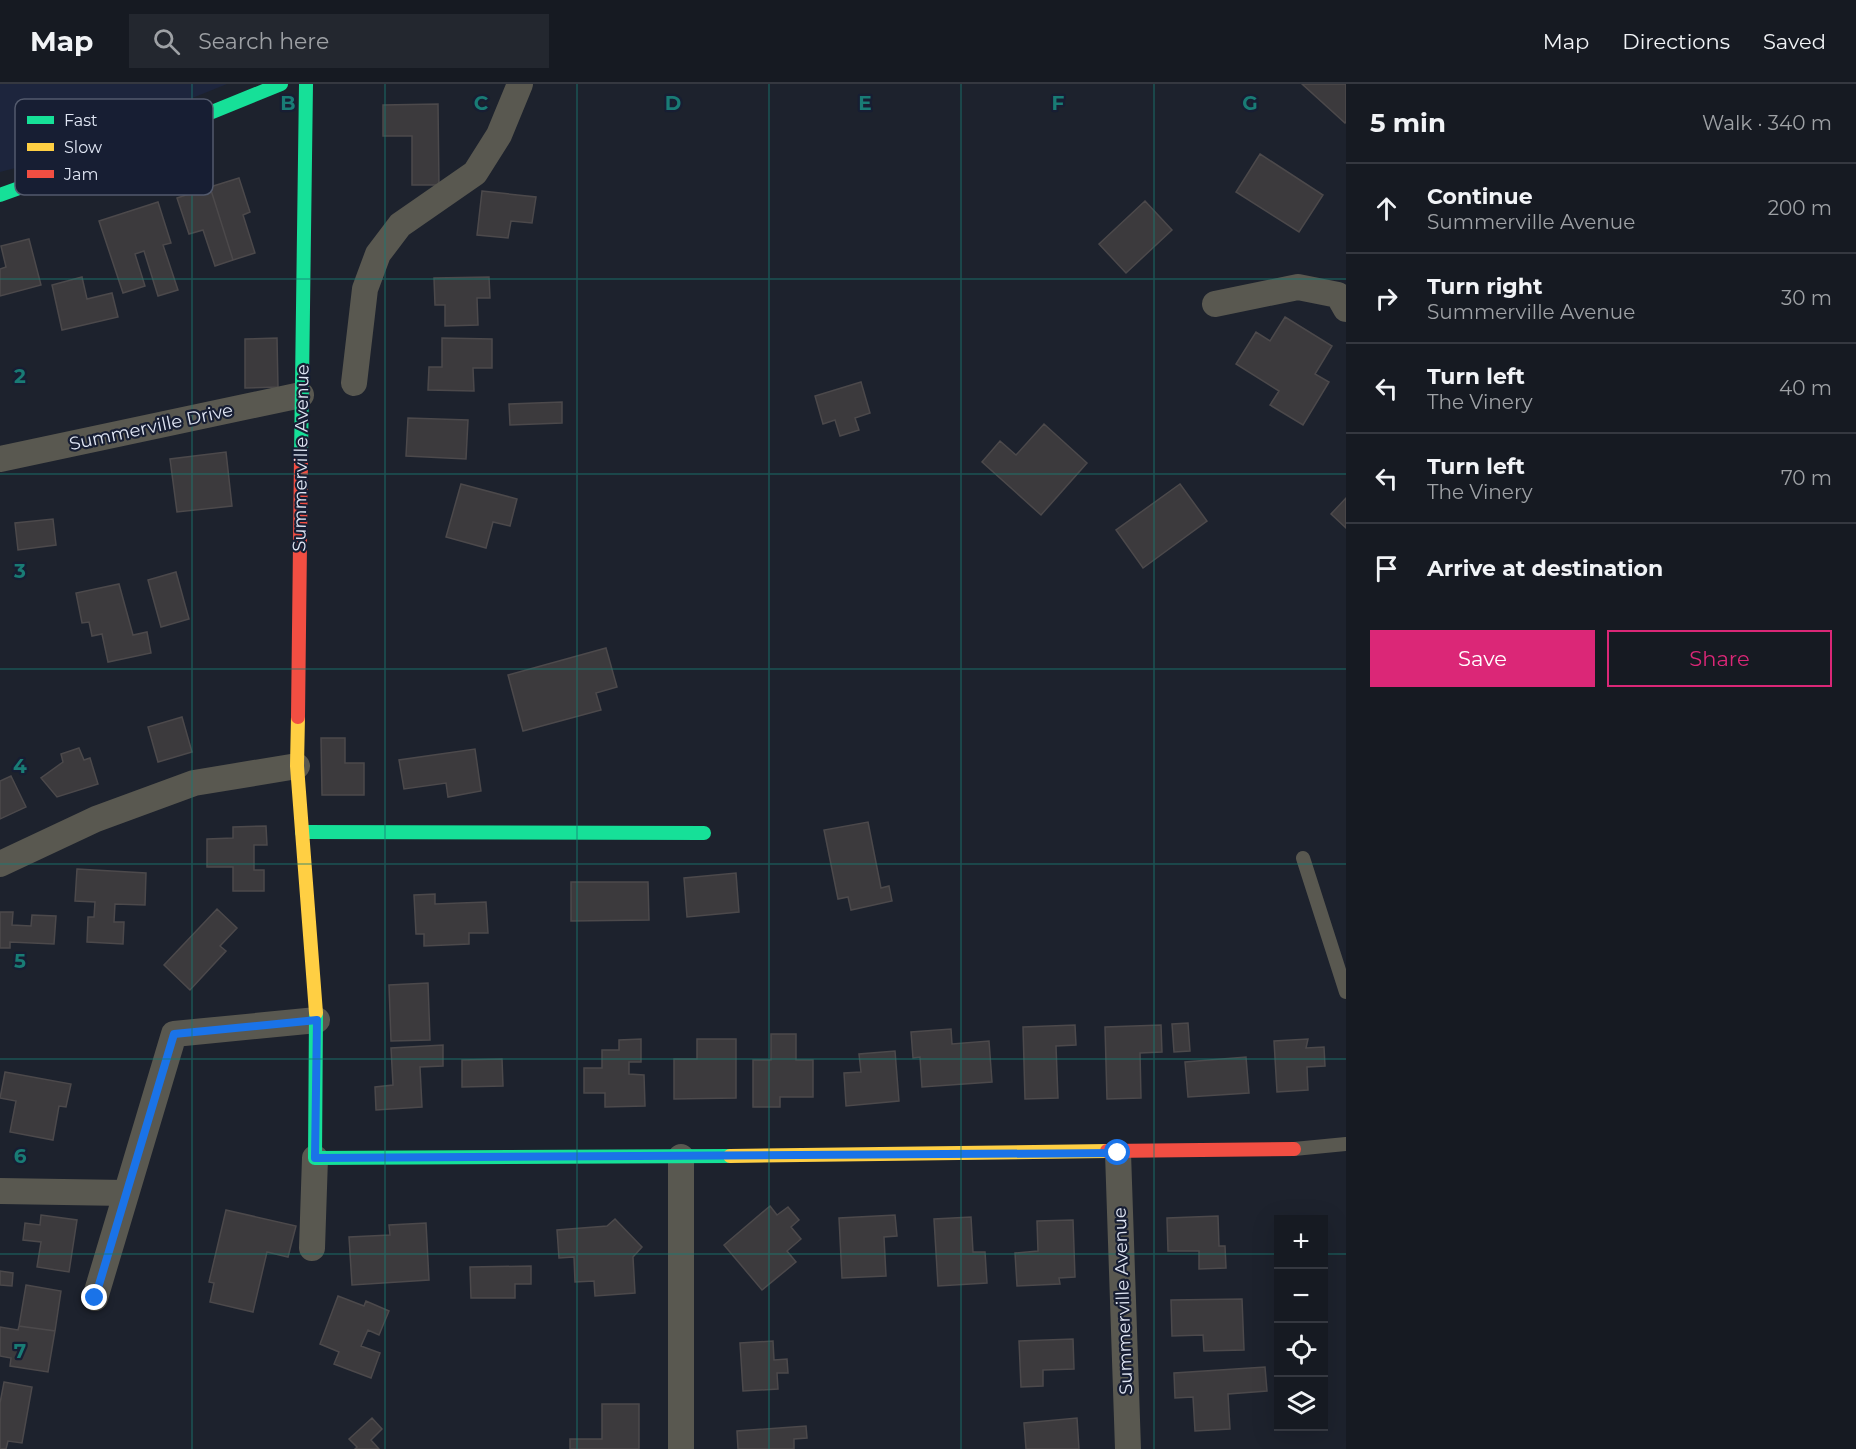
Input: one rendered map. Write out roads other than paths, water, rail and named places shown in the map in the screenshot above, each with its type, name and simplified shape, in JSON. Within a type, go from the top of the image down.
[{"type":"street","points":[[213,112],[281,84]]},
{"type":"street","name":"Summerville Avenue","points":[[306,84],[297,766],[317,1020],[312,1248]]},
{"type":"street","points":[[354,382],[365,289],[378,254],[400,225],[475,173],[499,135],[520,84]]},
{"type":"street","points":[[0,195],[15,190]]},
{"type":"street","points":[[1215,304],[1298,287],[1338,295],[1346,309]]},
{"type":"street","name":"Summerville Drive","points":[[0,459],[301,395]]},
{"type":"street","points":[[0,864],[96,819],[194,783],[297,766]]},
{"type":"street","points":[[302,832],[704,833]]},
{"type":"street","points":[[95,1298],[174,1034],[317,1020]]},
{"type":"street","points":[[315,1158],[1118,1153],[1294,1149]]},
{"type":"street","name":"Summerville Avenue","points":[[1118,1153],[1128,1449]]},
{"type":"street","points":[[681,1157],[681,1449]]},
{"type":"street","points":[[0,1191],[126,1193]]},
{"type":"lane","points":[[1303,858],[1346,992]]},
{"type":"lane","points":[[1294,1149],[1346,1144]]}]
